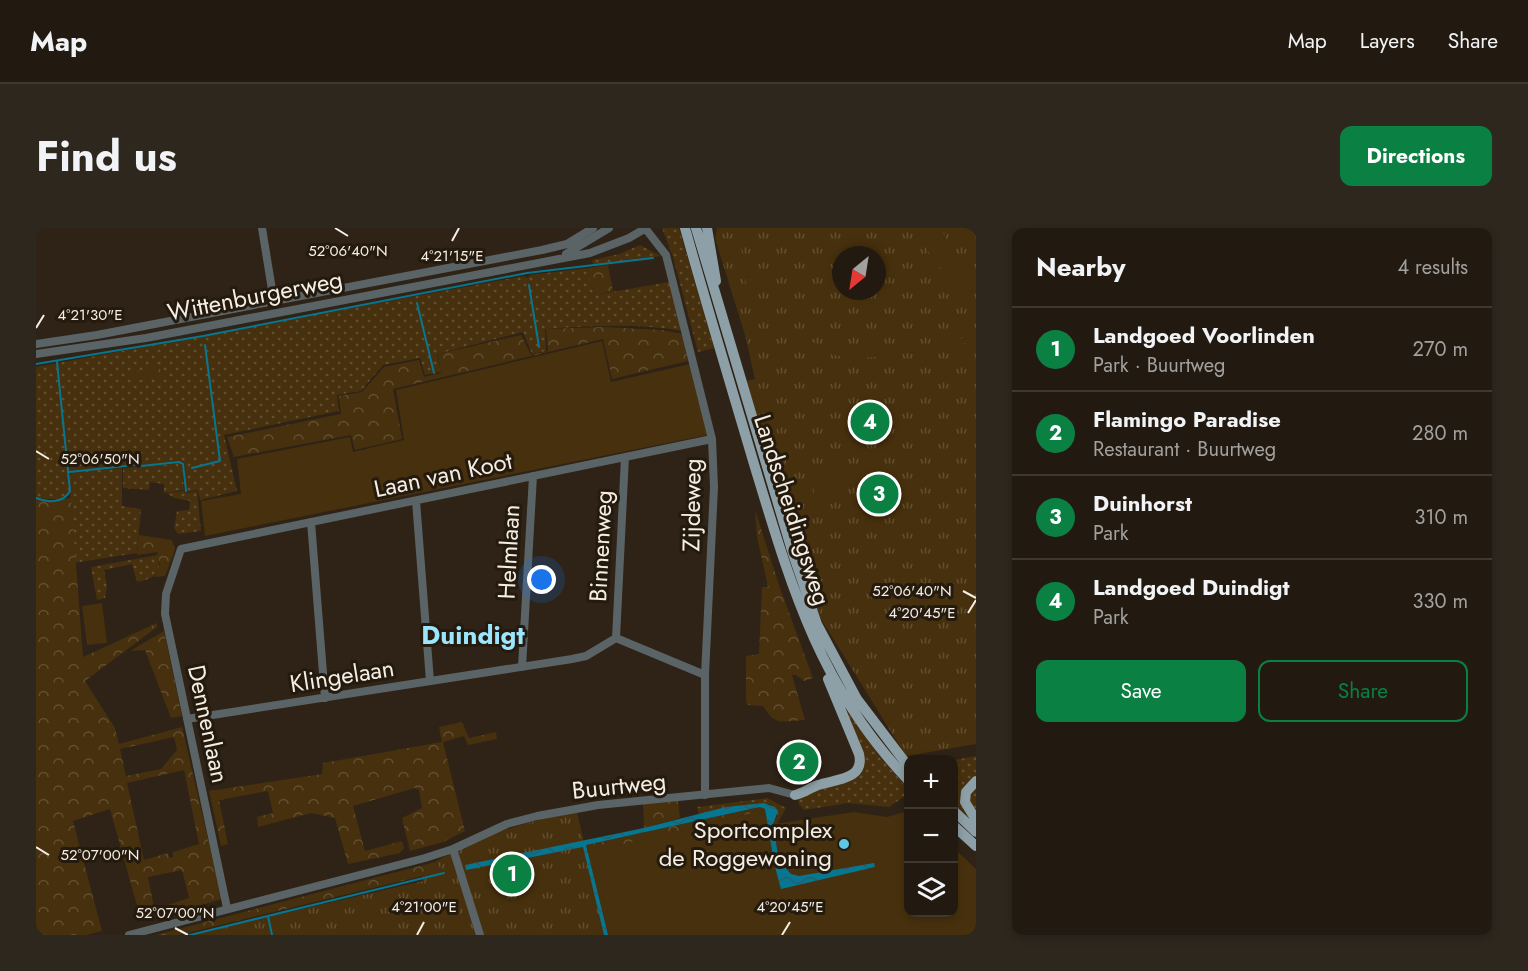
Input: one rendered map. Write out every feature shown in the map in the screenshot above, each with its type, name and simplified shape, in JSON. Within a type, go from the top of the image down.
[{"type":"main road","name":"Landscheidingsweg","points":[[685,228],[817,624],[857,699],[904,760]]},
{"type":"main road","name":"Landscheidingsweg","points":[[696,228],[717,303],[724,345],[795,596],[822,659],[847,704],[904,774]]},
{"type":"main road","points":[[707,228],[715,269],[717,303]]},
{"type":"main road","points":[[795,795],[848,778],[856,771],[860,763],[860,754],[832,693],[822,659]]},
{"type":"main road","points":[[976,781],[966,792],[964,802],[976,820]]},
{"type":"main road","points":[[958,815],[976,832]]},
{"type":"main road","points":[[958,830],[976,846]]},
{"type":"street","points":[[262,228],[274,302]]},
{"type":"street","name":"Wittenburgerweg","points":[[36,344],[274,302],[555,248],[584,236],[593,228]]},
{"type":"street","name":"Wittenburgerweg","points":[[552,259],[578,248],[609,228]]},
{"type":"street","name":"Wittenburgerweg","points":[[36,354],[146,338],[596,251],[646,228]]},
{"type":"street","name":"Zijdeweg","points":[[646,228],[666,255],[712,439],[714,487],[705,675],[705,795]]},
{"type":"street","name":"Laan van Koot","points":[[181,549],[712,439]]},
{"type":"street","name":"Binnenweg","points":[[616,638],[625,457]]},
{"type":"street","name":"Helmlaan","points":[[522,667],[533,476]]},
{"type":"street","points":[[416,501],[430,681]]},
{"type":"street","points":[[311,522],[325,698]]},
{"type":"street","name":"Dennenlaan","points":[[181,549],[166,594],[165,614],[227,908]]},
{"type":"street","points":[[616,638],[705,675]]},
{"type":"street","name":"Klingelaan","points":[[187,719],[586,656],[616,638]]},
{"type":"street","name":"Buurtweg","points":[[129,935],[453,849],[507,824],[537,816],[598,805],[769,788],[795,795]]},
{"type":"street","points":[[453,849],[480,935]]},
{"type":"green space","points":[[662,228],[679,228],[714,348],[698,352],[673,257]]},
{"type":"green space","points":[[717,228],[976,228],[976,744],[905,755],[821,619],[783,508],[776,474],[746,381],[755,379],[745,335],[715,238]]},
{"type":"green space","points":[[735,228],[739,228],[746,268],[758,296],[786,327],[809,341],[835,348],[862,351],[919,346],[976,336],[976,341],[889,356],[861,357],[834,355],[808,347],[784,333],[756,301],[742,271]]},
{"type":"green space","points":[[921,228],[942,228],[954,253],[976,271],[976,292],[957,282],[939,267],[926,248]]},
{"type":"green space","points":[[640,245],[661,256],[593,265],[592,260],[619,254]]},
{"type":"green space","points":[[608,265],[613,291],[594,295],[588,268]]},
{"type":"green space","points":[[588,268],[594,295],[669,282],[683,331],[632,326],[545,329],[546,351],[532,354],[523,332],[437,354],[441,372],[425,375],[420,358],[383,365],[361,391],[337,395],[339,411],[224,435],[237,491],[200,500],[198,490],[187,492],[184,463],[180,461],[141,465],[141,467],[180,463],[184,490],[164,493],[164,484],[150,482],[149,490],[123,488],[123,468],[135,467],[135,464],[68,471],[69,480],[71,472],[122,468],[122,506],[141,509],[137,553],[74,563],[70,492],[61,500],[36,498],[36,367],[524,276],[527,278],[530,275]]},
{"type":"green space","points":[[603,327],[662,330],[683,334],[688,361],[612,379],[603,339],[393,389],[402,439],[355,450],[351,435],[234,457],[227,437],[341,414],[339,396],[362,392],[384,367],[419,360],[424,377],[441,373],[438,354],[521,335],[531,355],[548,351],[546,329]]},
{"type":"green space","points":[[602,341],[611,382],[690,364],[707,435],[205,536],[201,501],[241,494],[237,459],[350,437],[353,452],[404,440],[396,390]]},
{"type":"green space","points":[[151,367],[163,370],[164,374],[150,380],[126,380],[124,376]]},
{"type":"green space","points":[[846,466],[848,500],[815,503],[813,484],[824,473]]},
{"type":"green space","points":[[184,491],[187,493],[197,491],[201,531],[178,534],[174,528],[177,511],[189,510],[190,501],[174,498],[167,493]]},
{"type":"green space","points":[[36,498],[45,501],[71,498],[83,657],[157,623],[157,627],[85,681],[115,728],[119,744],[182,727],[222,899],[170,914],[168,905],[189,898],[182,870],[148,877],[156,917],[141,920],[110,809],[73,821],[102,931],[86,935],[36,935]],"holes":[[[174,737],[177,750],[161,769],[126,776],[120,749]],[[184,770],[199,844],[173,852],[173,857],[169,858],[168,853],[144,860],[127,783]]]},
{"type":"green space","points":[[755,510],[780,588],[813,678],[804,681],[792,675],[805,720],[785,722],[776,720],[763,706],[748,705],[746,702],[746,656],[759,654],[762,587],[768,587],[757,537]]},
{"type":"green space","points":[[139,535],[172,540],[175,550],[165,576],[155,577],[160,564],[157,552],[137,555]]},
{"type":"green space","points":[[158,555],[158,571],[143,581],[137,582],[132,564],[104,570],[107,587],[105,598],[97,600],[91,567]]},
{"type":"green space","points":[[102,603],[107,643],[87,645],[82,606]]},
{"type":"green space","points":[[164,631],[182,716],[171,718],[145,650],[130,651]]},
{"type":"green space","points":[[844,704],[877,753],[904,784],[904,797],[889,807],[848,803],[804,810],[798,803],[800,795],[849,781],[859,775]]},
{"type":"green space","points":[[462,722],[469,738],[496,732],[497,739],[468,745],[464,736],[443,742],[465,831],[443,842],[410,851],[402,818],[422,808],[419,790],[415,788],[353,806],[365,851],[402,841],[404,848],[400,853],[348,864],[335,818],[311,813],[258,827],[257,817],[273,813],[268,791],[219,800],[228,844],[221,846],[209,791],[322,774],[323,763],[442,742],[439,727]]},
{"type":"green space","points":[[976,756],[976,810],[968,818],[958,807],[958,759]]},
{"type":"green space","points":[[767,798],[786,808],[777,824],[783,857],[773,823],[777,816],[775,807],[770,804],[726,807],[699,815],[697,807]]},
{"type":"green space","points":[[678,801],[680,818],[644,828],[643,804]]},
{"type":"green space","points":[[761,807],[765,809],[773,856],[588,853],[586,845]]},
{"type":"green space","name":"Sportcomplex de Roggewoning","points":[[760,811],[774,824],[854,812],[887,817],[904,812],[904,917],[958,917],[958,852],[976,869],[976,935],[605,935],[586,853]]},
{"type":"green space","points":[[577,812],[605,935],[190,935],[423,881],[422,876],[443,871],[435,862],[470,844],[521,825]]},
{"type":"green space","points":[[435,862],[443,871],[179,935],[156,935]]},
{"type":"water","points":[[764,803],[775,807],[778,811],[773,824],[778,855],[776,857],[773,856],[765,809],[760,807],[586,845],[608,935],[604,935],[583,847],[466,870],[465,865],[644,828],[726,807]]},
{"type":"water","points":[[781,863],[791,874],[799,876],[874,863],[875,867],[781,889],[775,867]]},
{"type":"waterway","points":[[36,364],[203,336],[527,273],[653,258]]},
{"type":"waterway","points":[[529,285],[539,347]]},
{"type":"waterway","points":[[417,303],[434,373]]},
{"type":"waterway","points":[[192,468],[220,461],[205,345]]},
{"type":"waterway","points":[[36,498],[45,501],[60,500],[70,491],[57,362]]},
{"type":"waterway","points":[[141,466],[179,462],[183,464],[186,491]]},
{"type":"waterway","points":[[69,472],[135,465]]},
{"type":"waterway","points":[[190,935],[444,873]]},
{"type":"waterway","points":[[268,916],[272,935]]},
{"type":"place","name":"Landgoed Duindigt","points":[[870,422]]},
{"type":"place","name":"Duinhorst","points":[[879,494]]},
{"type":"place","name":"Flamingo Paradise","points":[[799,762]]},
{"type":"place","name":"Sportcomplex de Roggewoning","points":[[844,844]]},
{"type":"place","name":"Landgoed Voorlinden","points":[[512,874]]},
{"type":"district","name":"Duindigt","points":[[473,635]]}]
